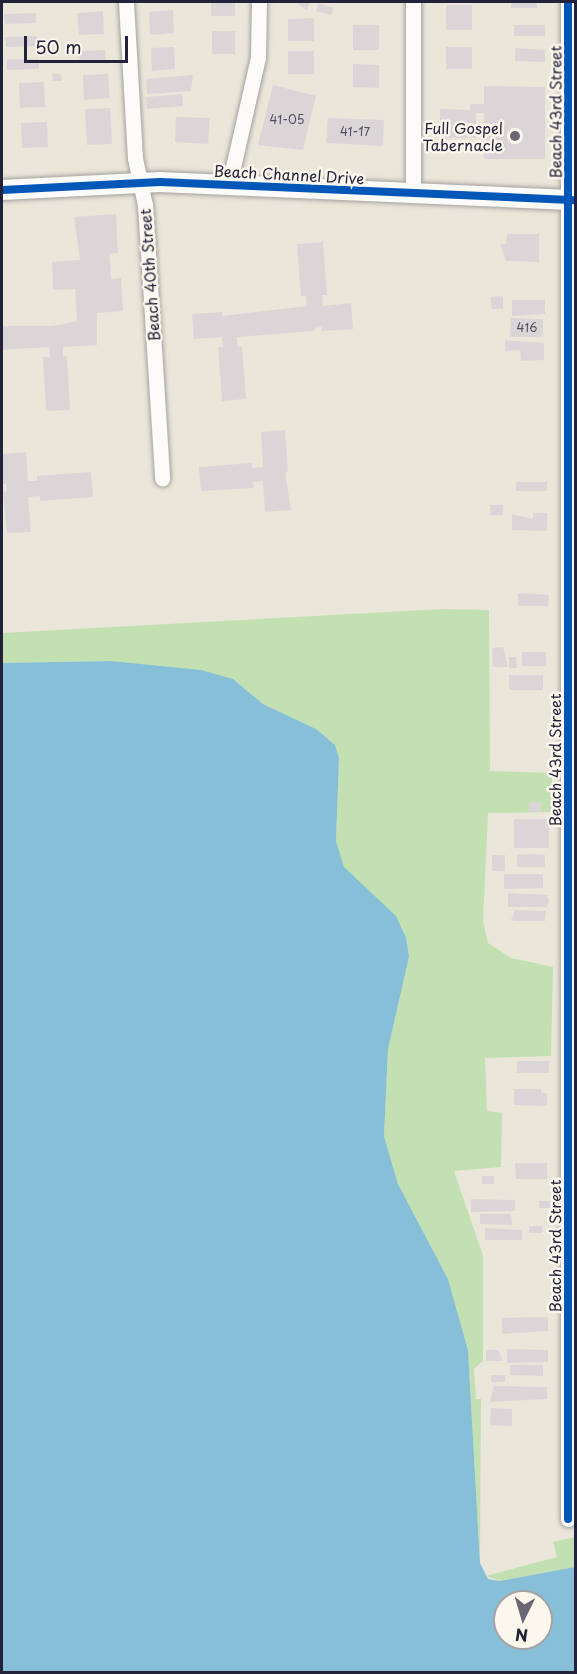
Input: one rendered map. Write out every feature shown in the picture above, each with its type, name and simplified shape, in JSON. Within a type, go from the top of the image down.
[{"type":"main road","name":"Beach Channel Drive","points":[[2,190],[140,182],[572,200]]},
{"type":"street","name":"Beach 40th Street","points":[[126,2],[135,158],[140,182],[162,478]]},
{"type":"street","points":[[229,185],[257,66],[259,2]]},
{"type":"street","points":[[413,2],[413,194]]},
{"type":"street","name":"Beach 43rd Street","points":[[568,2],[572,200],[572,953],[568,1519]]},
{"type":"green space","points":[[443,609],[489,610],[490,771],[552,773],[552,812],[488,813],[483,921],[488,943],[511,958],[553,967],[551,1056],[485,1058],[487,1111],[502,1113],[501,1167],[454,1171],[483,1256],[483,1361],[474,1369],[476,1399],[481,1399],[480,1563],[468,1350],[448,1279],[398,1184],[384,1136],[388,1049],[409,957],[395,916],[344,868],[336,841],[339,758],[335,745],[316,729],[263,704],[233,679],[110,661],[2,663],[2,633]]},
{"type":"green space","points":[[575,1537],[575,1567],[500,1581],[486,1576],[557,1557],[553,1542]]},
{"type":"water","points":[[110,661],[201,670],[233,679],[263,704],[316,729],[335,745],[339,758],[336,841],[344,867],[396,916],[406,938],[409,957],[388,1049],[384,1136],[398,1184],[448,1279],[468,1350],[480,1563],[488,1579],[500,1581],[575,1567],[575,1672],[2,1672],[2,663]]},
{"type":"building","points":[[211,2],[235,2],[235,16],[211,16]]},
{"type":"building","points":[[294,2],[310,2],[307,10]]},
{"type":"building","points":[[511,2],[537,2],[537,8],[511,8]]},
{"type":"building","points":[[318,3],[334,8],[331,15],[316,11]]},
{"type":"building","points":[[446,5],[472,5],[472,30],[446,30]]},
{"type":"building","points":[[173,10],[174,33],[150,35],[149,12]]},
{"type":"building","points":[[103,11],[104,34],[79,35],[77,13]]},
{"type":"building","points":[[36,13],[36,23],[5,24],[4,14]]},
{"type":"building","points":[[314,18],[314,41],[288,41],[288,19]]},
{"type":"building","points":[[353,25],[379,25],[379,50],[353,50]]},
{"type":"building","points":[[514,25],[545,25],[545,36],[514,36]]},
{"type":"building","points":[[212,31],[235,31],[235,54],[212,54]]},
{"type":"building","points":[[37,36],[38,46],[6,47],[5,37]]},
{"type":"building","points":[[174,47],[175,69],[152,71],[151,48]]},
{"type":"building","points":[[446,47],[472,47],[472,69],[446,69]]},
{"type":"building","points":[[515,48],[545,50],[545,62],[515,61]]},
{"type":"building","points":[[105,50],[106,62],[80,63],[79,51]]},
{"type":"building","points":[[288,51],[314,51],[314,74],[288,74]]},
{"type":"building","points":[[7,59],[39,59],[39,69],[7,70]]},
{"type":"building","points":[[353,64],[379,65],[379,88],[353,87]]},
{"type":"building","points":[[52,74],[61,74],[62,81],[53,81]]},
{"type":"building","points":[[108,74],[110,98],[84,100],[83,75]]},
{"type":"building","points":[[193,75],[191,91],[147,94],[146,79]]},
{"type":"building","points":[[44,82],[45,107],[20,108],[19,83]]},
{"type":"building","points":[[273,85],[316,96],[303,150],[258,145]]},
{"type":"building","name":"Full Gospel Tabernacle","points":[[484,86],[545,87],[545,159],[484,159],[484,113],[476,113],[476,138],[440,138],[440,109],[470,110],[470,104],[484,104]]},
{"type":"building","points":[[182,94],[183,106],[147,109],[146,97]]},
{"type":"building","points":[[110,108],[112,144],[87,145],[85,109]]},
{"type":"building","points":[[176,117],[210,118],[208,144],[175,142]]},
{"type":"building","points":[[328,118],[384,120],[383,146],[326,143]]},
{"type":"building","points":[[47,122],[48,147],[22,148],[21,123]]},
{"type":"building","points":[[116,214],[118,253],[109,254],[111,279],[121,278],[123,311],[97,313],[97,345],[63,347],[63,356],[67,356],[70,410],[46,411],[43,357],[50,357],[49,347],[2,350],[2,326],[52,326],[77,321],[75,289],[53,290],[52,262],[80,260],[74,217]]},
{"type":"building","points":[[507,234],[539,234],[539,262],[506,261],[500,244],[506,244]]},
{"type":"building","points":[[323,242],[327,295],[322,295],[323,306],[351,303],[353,329],[322,331],[322,327],[315,328],[315,331],[237,337],[238,347],[242,347],[246,399],[222,401],[218,347],[223,347],[222,337],[194,339],[192,314],[222,312],[222,316],[307,306],[306,296],[301,296],[297,244]]},
{"type":"building","points":[[503,296],[503,309],[492,309],[490,297]]},
{"type":"building","points":[[512,300],[545,300],[545,314],[512,316]]},
{"type":"building","points":[[511,318],[543,319],[543,337],[510,337]]},
{"type":"building","points":[[505,340],[544,343],[544,360],[521,361],[520,350],[505,351]]},
{"type":"building","points":[[285,430],[288,472],[285,473],[291,510],[265,512],[263,481],[253,482],[254,488],[201,491],[199,467],[252,463],[252,468],[263,467],[261,432]]},
{"type":"building","points":[[26,452],[28,481],[37,481],[37,476],[91,472],[93,497],[40,501],[40,496],[28,497],[31,532],[7,533],[3,492],[7,491],[6,484],[3,484],[2,454]]},
{"type":"building","points":[[516,482],[547,482],[547,491],[516,491]]},
{"type":"building","points":[[490,505],[503,505],[503,515],[491,515]]},
{"type":"building","points":[[533,513],[547,513],[547,531],[512,530],[512,514],[533,519]]},
{"type":"building","points":[[518,593],[549,595],[548,606],[518,606]]},
{"type":"building","points":[[503,647],[508,667],[493,667],[492,648]]},
{"type":"building","points":[[522,652],[546,652],[546,666],[522,666]]},
{"type":"building","points":[[509,657],[516,657],[517,668],[509,668]]},
{"type":"building","points":[[509,675],[543,675],[543,690],[509,690]]},
{"type":"building","points":[[529,802],[541,802],[541,812],[528,811]]},
{"type":"building","points":[[514,819],[549,819],[549,848],[514,848]]},
{"type":"building","points":[[492,855],[505,855],[505,871],[492,871]]},
{"type":"building","points":[[517,855],[545,855],[545,867],[517,867]]},
{"type":"building","points":[[504,874],[543,874],[543,888],[504,889]]},
{"type":"building","points":[[508,893],[547,895],[549,901],[547,907],[508,907]]},
{"type":"building","points":[[515,910],[546,911],[545,921],[511,920]]},
{"type":"building","points":[[517,1061],[549,1061],[549,1073],[517,1073]]},
{"type":"building","points":[[514,1089],[541,1089],[541,1093],[547,1093],[547,1106],[514,1105]]},
{"type":"building","points":[[515,1163],[547,1163],[547,1179],[516,1179]]},
{"type":"building","points":[[482,1176],[494,1176],[494,1184],[482,1184]]},
{"type":"building","points":[[471,1199],[515,1200],[515,1211],[471,1212]]},
{"type":"building","points":[[539,1201],[551,1201],[551,1208],[539,1208]]},
{"type":"building","points":[[480,1214],[511,1214],[512,1225],[480,1224]]},
{"type":"building","points":[[529,1226],[542,1226],[542,1233],[529,1233]]},
{"type":"building","points":[[485,1228],[522,1230],[522,1240],[485,1240]]},
{"type":"building","points":[[548,1317],[548,1331],[502,1334],[502,1318]]},
{"type":"building","points":[[507,1349],[548,1350],[548,1362],[507,1363]]},
{"type":"building","points":[[486,1350],[498,1350],[503,1361],[486,1361]]},
{"type":"building","points":[[510,1365],[543,1365],[543,1376],[510,1375]]},
{"type":"building","points":[[491,1375],[505,1375],[505,1382],[491,1382]]},
{"type":"building","points":[[494,1386],[547,1387],[547,1399],[490,1402]]},
{"type":"building","points":[[491,1408],[512,1409],[512,1426],[490,1425]]},
{"type":"cycle path","points":[[568,2],[568,1519]]},
{"type":"cycle path","points":[[2,190],[160,182],[576,200]]},
{"type":"place","name":"Full Gospel Tabernacle","points":[[515,136]]}]
